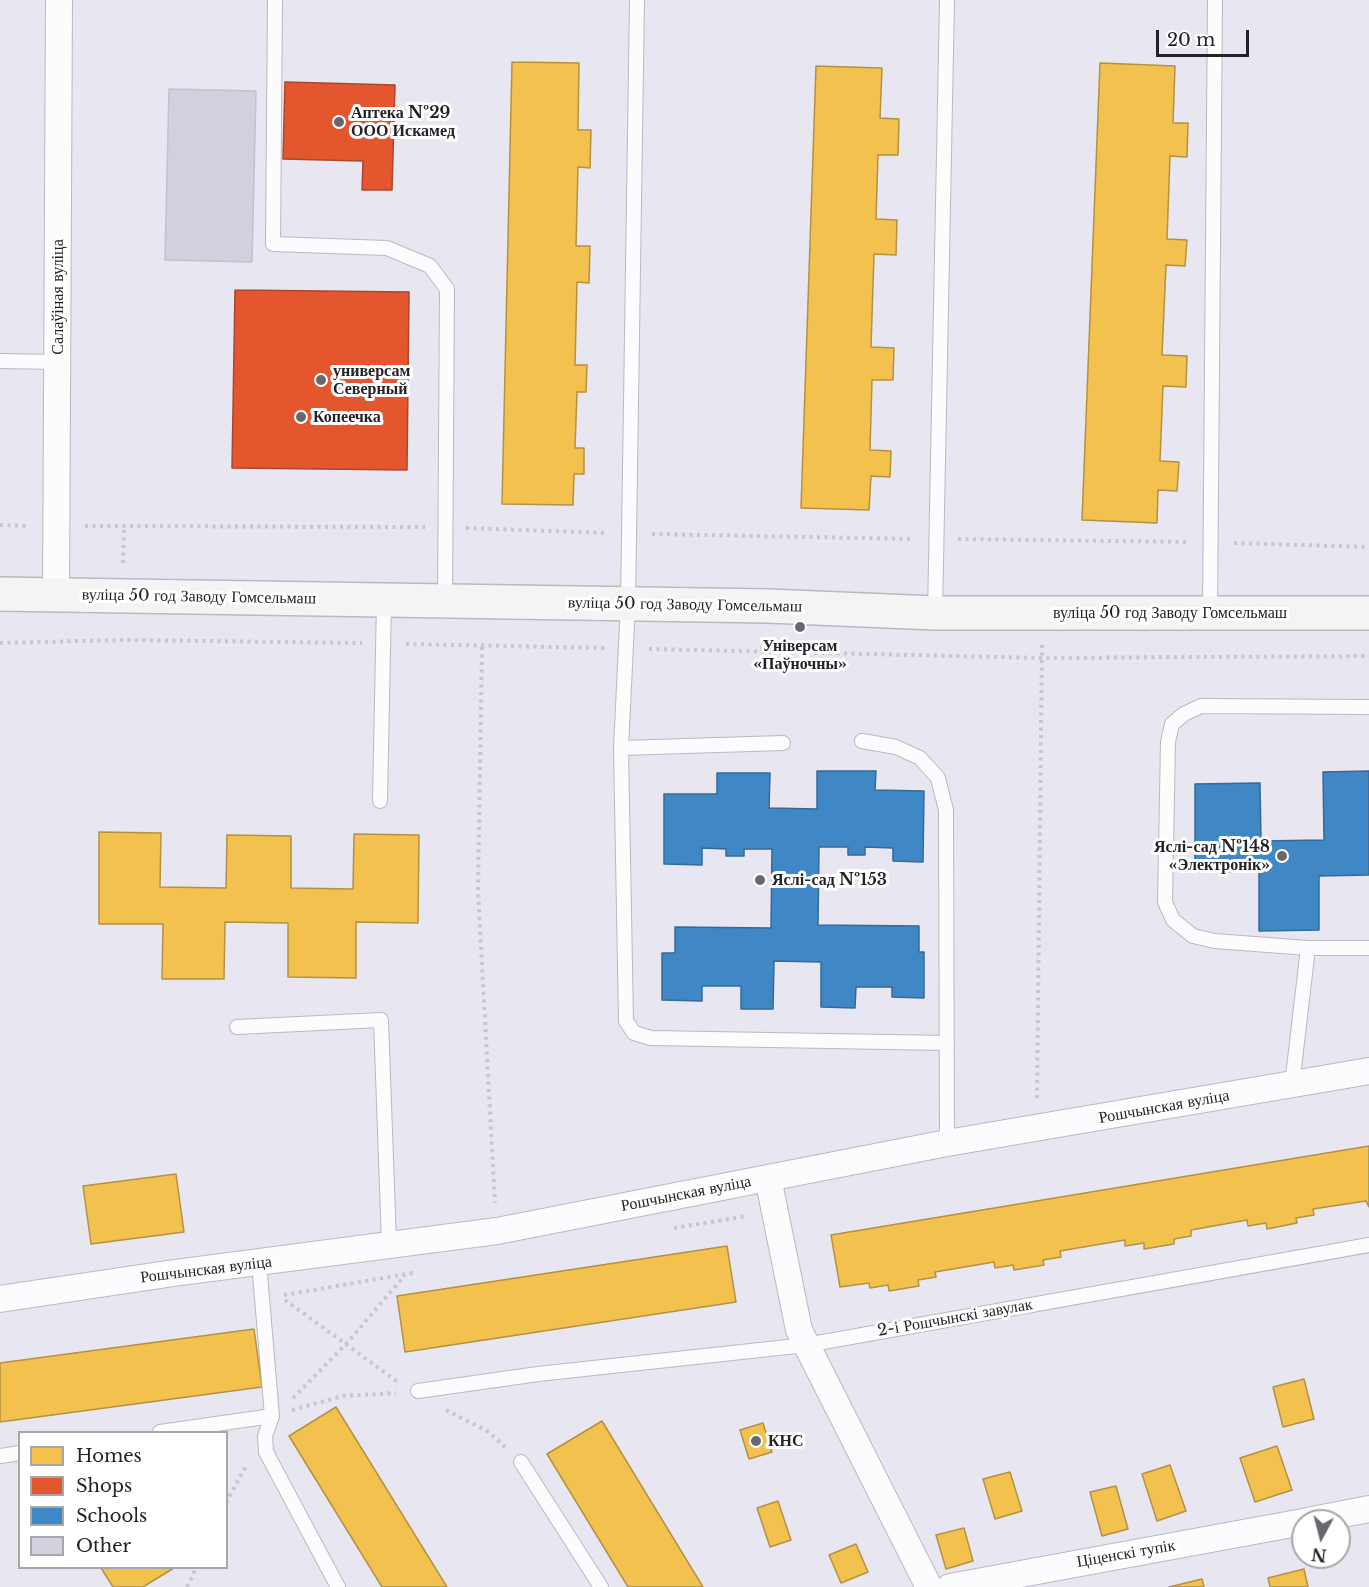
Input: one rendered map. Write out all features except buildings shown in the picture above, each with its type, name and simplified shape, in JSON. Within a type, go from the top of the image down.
[{"type":"street","name":"Салаўіная вуліца","points":[[56,594],[59,0]]},
{"type":"street","name":"вуліца 50 год Заводу Гомсельмаш","points":[[0,594],[628,604],[935,613],[1369,613]]},
{"type":"street","name":"Рошчынская вуліца","points":[[0,1299],[260,1274],[389,1244],[497,1231],[946,1143],[1037,1130],[1369,1071]]},
{"type":"street","points":[[768,1178],[799,1330],[929,1587]]},
{"type":"street","name":"Ціценскі тупік","points":[[1351,1512],[1369,1509]]},
{"type":"street","name":"Ціценскі тупік","points":[[950,1587],[1291,1524]]},
{"type":"lane","points":[[275,0],[273,244],[387,248],[430,266],[447,289],[445,602]]},
{"type":"lane","points":[[637,0],[630,534],[621,748],[626,1021],[634,1033],[651,1038],[947,1043]]},
{"type":"lane","points":[[935,613],[947,0]]},
{"type":"lane","points":[[1210,612],[1215,0]]},
{"type":"lane","points":[[0,361],[57,362]]},
{"type":"lane","points":[[381,801],[384,600]]},
{"type":"lane","points":[[1369,707],[1201,706],[1184,714],[1172,724],[1168,742],[1165,902],[1173,920],[1193,936],[1204,939],[1308,948],[1369,948]]},
{"type":"lane","points":[[862,741],[896,747],[920,758],[938,778],[946,810],[946,1143]]},
{"type":"lane","points":[[621,748],[783,743]]},
{"type":"lane","points":[[1292,1085],[1308,948]]},
{"type":"lane","points":[[237,1027],[381,1020],[389,1244]]},
{"type":"lane","name":"2-і Рошчынскі завулак","points":[[418,1392],[538,1374],[806,1345],[1369,1245]]},
{"type":"lane","points":[[260,1274],[273,1416],[265,1436],[266,1452],[338,1587]]},
{"type":"lane","points":[[167,1431],[273,1416]]},
{"type":"lane","points":[[0,1456],[18,1453]]},
{"type":"lane","points":[[521,1461],[601,1587]]},
{"type":"path","points":[[0,525],[447,527],[630,534],[1369,547]]},
{"type":"path","points":[[1037,1130],[1042,613]]},
{"type":"path","points":[[0,643],[124,640],[384,643],[1041,658],[1369,656]]},
{"type":"path","points":[[482,647],[478,891],[497,1231]]},
{"type":"path","points":[[273,1416],[347,1343],[436,1240]]},
{"type":"path","points":[[260,1274],[400,1384],[418,1392],[458,1418],[489,1432],[521,1461]]},
{"type":"path","points":[[273,1416],[343,1396],[418,1392]]},
{"type":"path","points":[[187,1587],[196,1569]]},
{"type":"place","name":"Аптека №29 ООО Искамед","points":[[339,122]]},
{"type":"place","name":"универсам Северный","points":[[321,380]]},
{"type":"place","name":"Копеечка","points":[[301,417]]},
{"type":"place","name":"Універсам «Паўночны»","points":[[800,627]]},
{"type":"place","name":"Яслі-сад №148 «Электронік»","points":[[1282,856]]},
{"type":"place","name":"Яслі-сад №153","points":[[760,880]]},
{"type":"place","name":"КНС","points":[[756,1441]]}]
